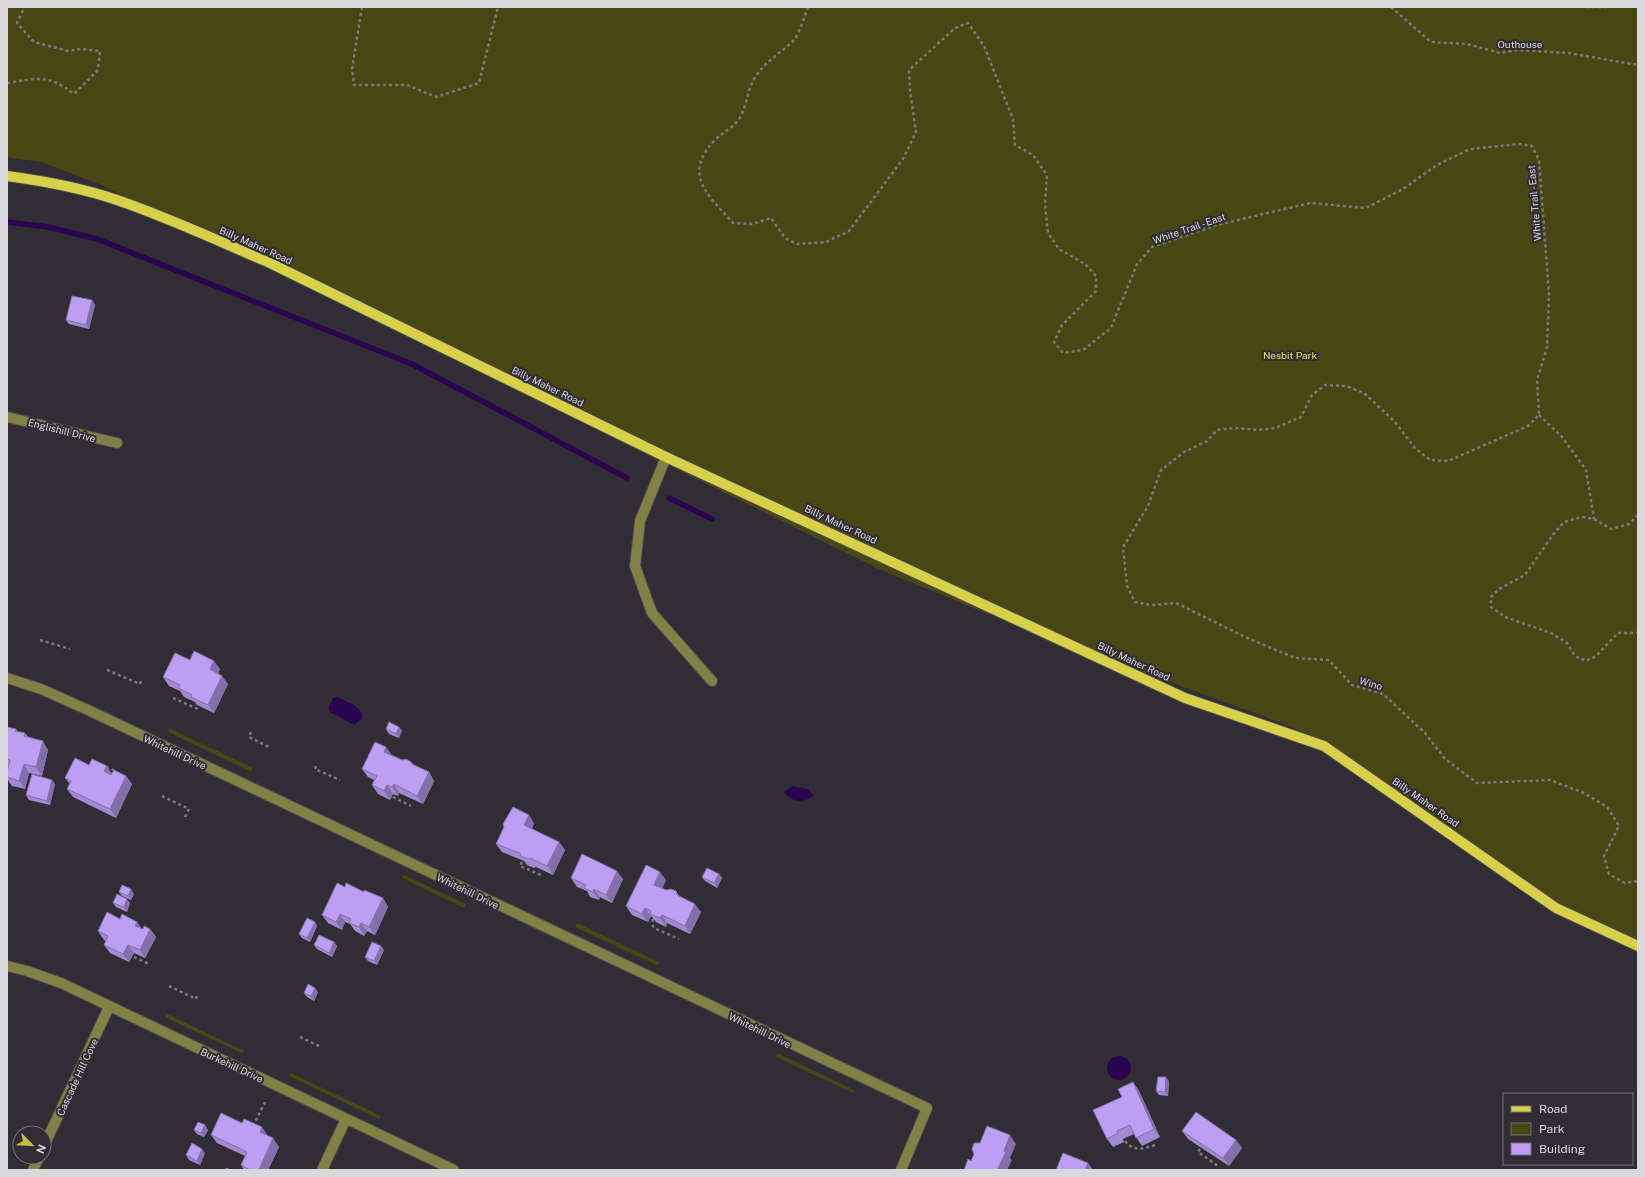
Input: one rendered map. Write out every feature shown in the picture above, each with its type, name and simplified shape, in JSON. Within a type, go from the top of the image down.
[{"type":"main road","name":"Billy Maher Road","points":[[7,176],[78,189],[117,200],[221,241],[272,264],[666,457],[1185,698],[1324,746],[1556,908],[1638,946]]},
{"type":"street","name":"Englishill Drive","points":[[7,417],[118,443]]},
{"type":"street","points":[[666,457],[640,521],[634,566],[652,613],[712,681]]},
{"type":"street","name":"Whitehill Drive","points":[[7,678],[41,689],[88,710],[927,1108],[901,1170]]},
{"type":"street","name":"Burkehill Drive","points":[[7,966],[55,981],[454,1170]]},
{"type":"street","name":"Cascade Hill Cove","points":[[52,1129],[109,1007]]},
{"type":"street","points":[[322,1170],[346,1119]]},
{"type":"path","points":[[7,83],[40,78],[60,83],[74,94],[98,70],[100,52],[81,49],[68,50],[34,42],[17,23],[25,7]]},
{"type":"path","points":[[362,7],[352,69],[354,85],[407,85],[436,97],[479,83],[498,7]]},
{"type":"path","name":"White Trail - East","points":[[808,7],[794,40],[766,63],[753,80],[740,117],[731,130],[716,139],[703,153],[699,169],[701,185],[733,223],[752,224],[771,218],[785,238],[797,244],[826,242],[849,231],[903,159],[916,132],[910,91],[909,70],[954,28],[968,23],[984,46],[1010,111],[1013,119],[1015,145],[1033,155],[1047,175],[1045,204],[1048,233],[1059,249],[1085,264],[1096,276],[1096,291],[1062,325],[1054,342],[1063,353],[1083,350],[1111,328],[1137,264],[1152,247],[1217,225],[1310,203],[1366,208],[1403,189],[1437,165],[1470,149],[1519,144],[1532,146],[1539,160],[1549,295],[1547,347],[1537,380],[1539,415]]},
{"type":"path","name":"Outhouse","points":[[1391,7],[1432,42],[1467,44],[1500,53],[1517,50],[1568,53],[1638,65]]},
{"type":"path","points":[[1586,7],[1610,7]]},
{"type":"path","name":"Wino","points":[[1539,415],[1528,426],[1448,461],[1430,460],[1415,448],[1395,422],[1364,393],[1346,386],[1325,385],[1312,396],[1300,416],[1275,428],[1259,430],[1236,428],[1217,430],[1207,441],[1184,452],[1161,470],[1148,506],[1122,547],[1127,586],[1136,602],[1152,605],[1176,603],[1245,637],[1295,658],[1329,660],[1352,685],[1383,694],[1425,733],[1445,759],[1477,783],[1550,780],[1584,793],[1607,807],[1619,826],[1604,856],[1609,874],[1625,883],[1638,881]]},
{"type":"path","points":[[1539,415],[1562,437],[1586,470],[1594,519]]},
{"type":"path","points":[[1638,515],[1629,524],[1611,529],[1594,519],[1582,517],[1564,522],[1552,536],[1525,575],[1498,589],[1491,597],[1491,607],[1505,617],[1551,633],[1567,643],[1575,656],[1586,661],[1596,656],[1618,633],[1638,632]]},
{"type":"path","points":[[40,640],[70,649]]},
{"type":"path","points":[[107,670],[140,684],[142,678]]},
{"type":"path","points":[[173,698],[198,709],[199,707]]},
{"type":"path","points":[[251,732],[249,737],[272,748]]},
{"type":"path","points":[[103,765],[117,772],[115,778]]},
{"type":"path","points":[[316,766],[315,768],[340,780]]},
{"type":"path","points":[[162,796],[189,809],[185,817]]},
{"type":"path","points":[[393,797],[411,806]]},
{"type":"path","points":[[522,862],[520,866],[541,875]]},
{"type":"path","points":[[653,919],[652,924],[654,928],[679,939]]},
{"type":"path","points":[[134,957],[149,964]]},
{"type":"path","points":[[169,986],[196,999],[198,996]]},
{"type":"path","points":[[300,1037],[321,1047]]},
{"type":"path","points":[[253,1127],[265,1102]]},
{"type":"path","points":[[1125,1140],[1132,1148],[1136,1149],[1155,1145]]},
{"type":"path","points":[[1200,1149],[1198,1152],[1218,1166]]},
{"type":"green space","name":"Nesbit Park","points":[[7,7],[1638,7],[1638,944],[1534,893],[1471,856],[1341,756],[1294,728],[1005,621],[881,570],[99,184],[41,162],[7,157]]},
{"type":"green space","points":[[169,728],[253,768],[251,772],[168,732]]},
{"type":"green space","points":[[404,875],[466,904],[464,908],[402,878]]},
{"type":"green space","points":[[577,923],[659,962],[658,966],[575,927]]},
{"type":"green space","points":[[167,1014],[244,1051],[243,1054],[165,1017]]},
{"type":"green space","points":[[777,1053],[854,1090],[853,1093],[776,1057]]},
{"type":"green space","points":[[291,1073],[381,1116],[379,1119],[289,1076]]},
{"type":"shaded area","points":[[337,697],[357,708],[362,715],[362,719],[354,725],[330,712],[329,708],[333,698]]},
{"type":"shaded area","points":[[792,786],[808,789],[814,796],[802,801],[794,800],[787,796],[784,792]]},
{"type":"shaded area","points":[[1119,1056],[1127,1060],[1131,1068],[1127,1076],[1119,1080],[1111,1076],[1107,1068],[1111,1060]]},
{"type":"building","points":[[72,296],[92,300],[86,325],[66,320]]},
{"type":"building","points":[[194,651],[214,661],[210,669],[222,676],[208,705],[191,697],[192,695],[178,688],[180,685],[163,677],[175,653],[190,660]]},
{"type":"building","points":[[389,722],[399,727],[396,734],[386,729]]},
{"type":"building","points":[[7,727],[16,729],[15,731],[25,733],[24,736],[43,741],[36,767],[24,764],[19,781],[7,777],[10,760],[7,759]]},
{"type":"building","points":[[375,742],[386,747],[384,752],[402,760],[406,759],[412,764],[429,772],[417,796],[394,784],[392,787],[387,785],[384,791],[372,785],[377,776],[362,769]]},
{"type":"building","points":[[75,758],[89,765],[92,759],[107,766],[104,771],[111,775],[114,770],[126,776],[110,809],[67,789],[71,781],[65,778]]},
{"type":"building","points":[[32,774],[52,780],[47,801],[26,795]]},
{"type":"building","points":[[513,807],[529,815],[524,825],[559,842],[547,866],[530,858],[528,859],[521,856],[520,853],[496,844],[504,827],[503,824]]},
{"type":"building","points":[[582,854],[617,871],[606,895],[594,889],[593,892],[584,888],[586,885],[571,878]]},
{"type":"building","points":[[646,865],[660,872],[654,885],[666,890],[671,889],[676,891],[677,895],[695,904],[685,926],[662,915],[660,918],[650,914],[651,911],[645,908],[642,914],[626,906]]},
{"type":"building","points":[[707,868],[719,874],[714,883],[702,877]]},
{"type":"building","points":[[337,883],[345,887],[346,883],[364,892],[364,890],[383,898],[369,927],[361,923],[359,927],[349,923],[351,919],[340,914],[336,922],[322,915]]},
{"type":"building","points":[[122,885],[131,889],[128,896],[119,892]]},
{"type":"building","points":[[117,894],[127,899],[124,907],[113,903]]},
{"type":"building","points":[[107,912],[120,919],[122,914],[137,922],[135,926],[143,929],[144,926],[150,929],[140,950],[128,945],[123,954],[104,945],[108,936],[98,931]]},
{"type":"building","points":[[307,918],[315,922],[307,938],[299,934]]},
{"type":"building","points":[[319,935],[334,942],[329,953],[314,945]]},
{"type":"building","points":[[372,942],[381,946],[374,961],[365,957]]},
{"type":"building","points":[[308,984],[315,988],[311,996],[304,993]]},
{"type":"building","points":[[1158,1077],[1166,1077],[1165,1092],[1156,1091]]},
{"type":"building","points":[[1133,1082],[1154,1129],[1136,1138],[1130,1125],[1117,1131],[1118,1133],[1107,1139],[1093,1110],[1122,1097],[1118,1089]]},
{"type":"building","points":[[1196,1112],[1236,1140],[1223,1158],[1182,1131]]},
{"type":"building","points":[[221,1113],[242,1123],[244,1119],[262,1127],[260,1132],[273,1138],[259,1170],[250,1170],[241,1165],[247,1152],[211,1135]]},
{"type":"building","points":[[198,1122],[205,1125],[201,1133],[194,1130]]},
{"type":"building","points":[[987,1126],[1010,1135],[1004,1151],[1006,1152],[997,1170],[964,1170],[968,1159],[971,1161],[974,1154],[972,1149],[974,1143],[980,1143]]},
{"type":"building","points":[[192,1143],[202,1149],[197,1161],[186,1155]]},
{"type":"building","points":[[1063,1153],[1088,1163],[1085,1170],[1056,1170]]},
{"type":"waterway","points":[[7,222],[48,227],[97,239],[412,364],[627,478]]},
{"type":"waterway","points":[[669,498],[712,519]]}]
